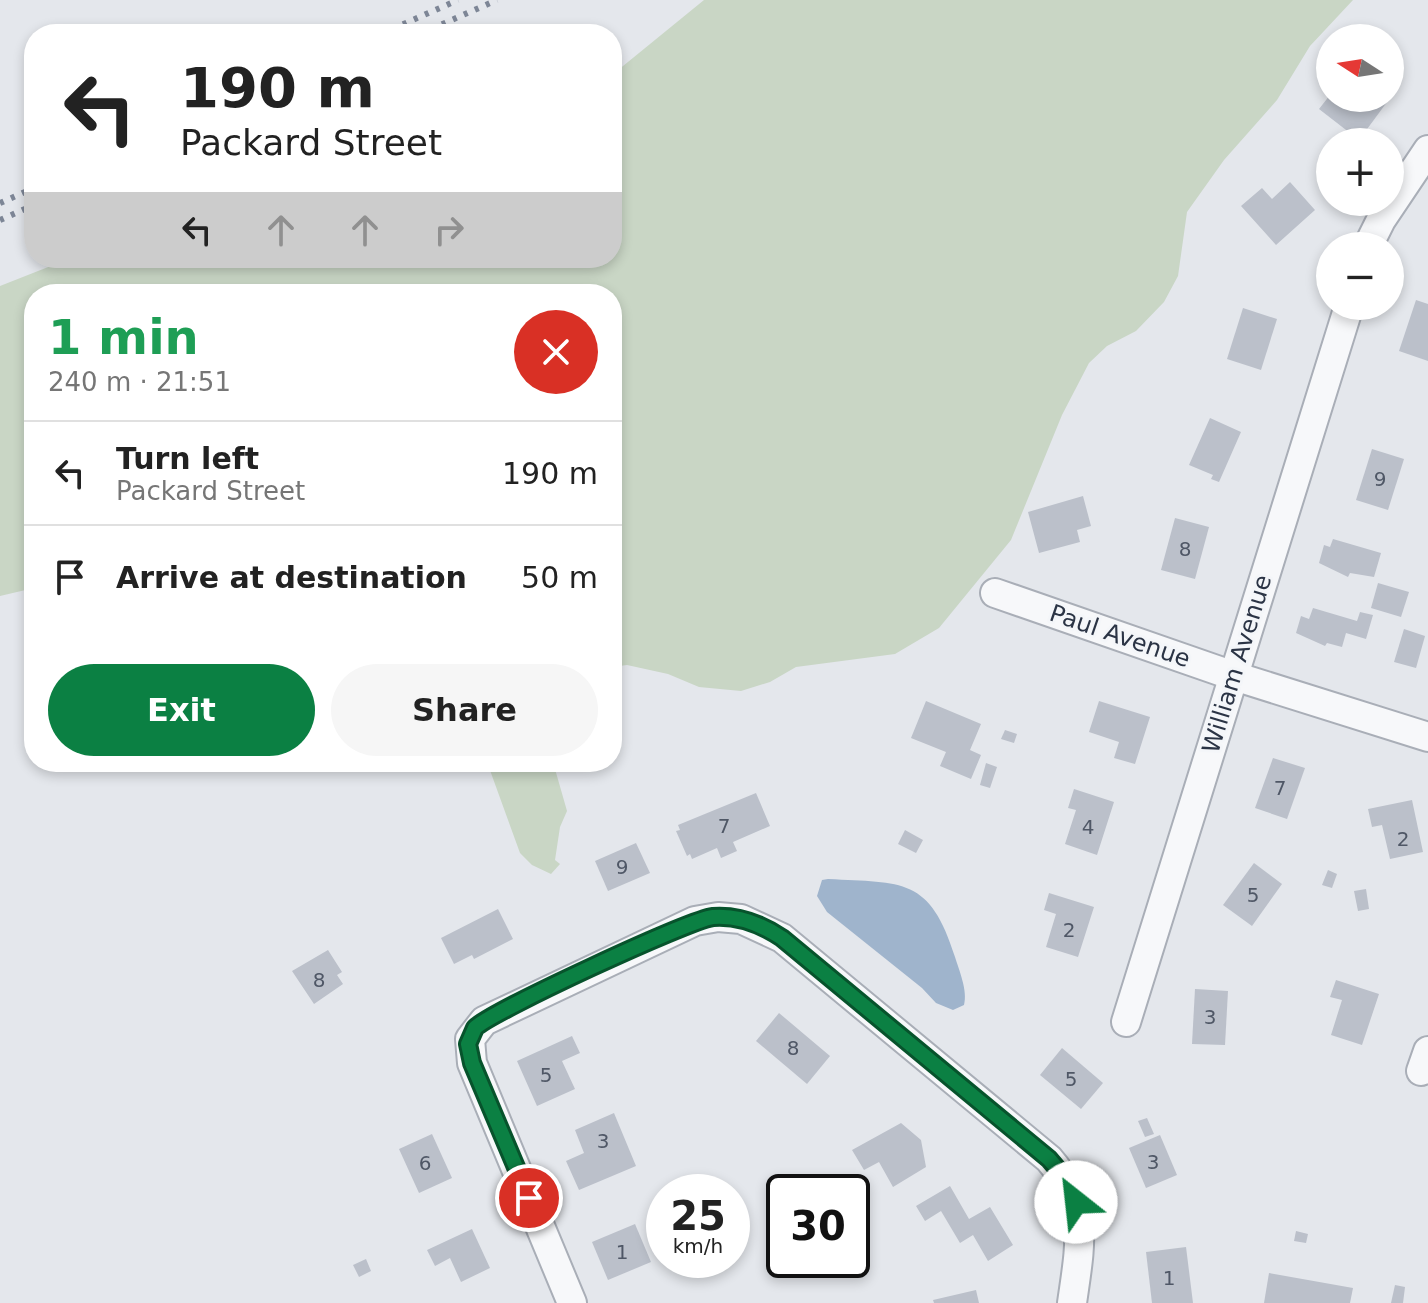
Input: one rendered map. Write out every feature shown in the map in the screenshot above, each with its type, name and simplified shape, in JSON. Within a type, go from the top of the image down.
[{"type":"street","points":[[1375,232],[1428,150]]},
{"type":"street","name":"William Avenue","points":[[1126,1022],[1345,320]]},
{"type":"street","name":"Paul Avenue","points":[[995,593],[1234,676],[1428,737]]},
{"type":"street","points":[[572,1303],[472,1063],[468,1044],[471,1034],[484,1021],[695,921],[725,917],[755,923],[782,938],[1058,1169],[1073,1193],[1080,1225],[1072,1303]]},
{"type":"green space","points":[[704,0],[1353,0],[1331,24],[1316,24],[1316,40],[1277,100],[1224,160],[1187,212],[1178,276],[1164,302],[1136,331],[1107,346],[1089,363],[1062,415],[1011,540],[939,628],[895,654],[796,667],[770,682],[741,691],[699,687],[668,674],[622,666],[622,284],[24,284],[24,590],[0,596],[0,286],[46,268],[622,268],[622,67]]},
{"type":"green space","points":[[491,772],[556,772],[567,811],[560,827],[555,860],[560,864],[551,874],[532,865],[520,853]]},
{"type":"water","points":[[822,880],[895,884],[924,898],[945,931],[962,981],[964,1005],[953,1010],[936,1003],[922,988],[827,912],[817,896]]},
{"type":"building","points":[[1323,112],[1380,112],[1368,128],[1344,128]]},
{"type":"building","points":[[1290,182],[1315,210],[1276,245],[1241,206],[1262,188],[1272,199]]},
{"type":"building","points":[[1416,300],[1428,304],[1428,361],[1399,351]]},
{"type":"building","points":[[1243,308],[1277,319],[1261,370],[1227,359]]},
{"type":"building","points":[[1210,418],[1241,432],[1219,482],[1211,479],[1213,475],[1189,465]]},
{"type":"building","points":[[1372,449],[1404,459],[1388,510],[1356,500]]},
{"type":"building","points":[[1083,496],[1091,526],[1077,530],[1080,542],[1039,553],[1028,512]]},
{"type":"building","points":[[1175,518],[1209,527],[1195,579],[1161,570]]},
{"type":"building","points":[[1333,539],[1381,553],[1374,577],[1350,573],[1348,577],[1319,563],[1324,545],[1330,547]]},
{"type":"building","points":[[1378,583],[1409,592],[1401,617],[1371,608]]},
{"type":"building","points":[[1313,608],[1357,621],[1360,612],[1373,615],[1366,639],[1346,633],[1342,647],[1327,643],[1325,646],[1296,633],[1301,616],[1309,619]]},
{"type":"building","points":[[1404,629],[1425,636],[1416,668],[1394,662]]},
{"type":"building","points":[[926,701],[981,724],[970,750],[981,755],[971,779],[940,766],[946,752],[911,738]]},
{"type":"building","points":[[1099,701],[1150,717],[1135,764],[1114,758],[1119,742],[1089,732]]},
{"type":"building","points":[[1005,730],[1017,734],[1014,743],[1001,739]]},
{"type":"building","points":[[1273,758],[1305,768],[1287,819],[1255,808]]},
{"type":"building","points":[[986,763],[997,767],[990,788],[980,785]]},
{"type":"building","points":[[1074,789],[1114,802],[1097,855],[1065,844],[1076,810],[1068,808]]},
{"type":"building","points":[[756,793],[770,826],[733,842],[737,851],[721,858],[717,848],[692,859],[690,854],[687,856],[676,831],[680,830],[678,825]]},
{"type":"building","points":[[1412,800],[1423,852],[1390,859],[1382,825],[1372,827],[1368,809]]},
{"type":"building","points":[[905,830],[923,840],[916,853],[898,844]]},
{"type":"building","points":[[636,843],[650,873],[608,891],[595,861]]},
{"type":"building","points":[[1254,863],[1282,884],[1252,926],[1223,905]]},
{"type":"building","points":[[1328,870],[1337,874],[1332,888],[1322,885]]},
{"type":"building","points":[[1366,889],[1369,909],[1358,911],[1354,891]]},
{"type":"building","points":[[1049,893],[1094,907],[1078,957],[1046,947],[1056,914],[1044,910]]},
{"type":"building","points":[[498,909],[513,939],[474,959],[472,955],[454,964],[441,938]]},
{"type":"building","points":[[328,950],[342,972],[337,975],[343,984],[314,1004],[292,971]]},
{"type":"building","points":[[1336,980],[1379,994],[1362,1045],[1331,1035],[1342,1000],[1330,997]]},
{"type":"building","points":[[1195,989],[1228,991],[1225,1045],[1192,1044]]},
{"type":"building","points":[[779,1013],[830,1056],[807,1084],[756,1041]]},
{"type":"building","points":[[572,1036],[580,1053],[562,1061],[575,1089],[537,1106],[517,1061]]},
{"type":"building","points":[[1062,1048],[1103,1083],[1081,1109],[1040,1075]]},
{"type":"building","points":[[614,1113],[636,1166],[579,1190],[566,1161],[584,1153],[575,1130]]},
{"type":"building","points":[[1147,1118],[1154,1134],[1145,1137],[1138,1121]]},
{"type":"building","points":[[901,1123],[921,1140],[926,1167],[893,1187],[879,1162],[864,1170],[852,1150]]},
{"type":"building","points":[[432,1134],[452,1178],[419,1193],[399,1149]]},
{"type":"building","points":[[1160,1135],[1177,1175],[1146,1188],[1129,1148]]},
{"type":"building","points":[[950,1186],[969,1219],[990,1207],[1013,1245],[988,1261],[973,1235],[960,1243],[941,1211],[925,1221],[916,1206]]},
{"type":"building","points":[[635,1224],[646,1250],[646,1264],[608,1280],[592,1242]]},
{"type":"building","points":[[472,1229],[490,1268],[461,1282],[450,1258],[435,1266],[427,1250]]},
{"type":"building","points":[[1296,1231],[1308,1234],[1306,1243],[1294,1241]]},
{"type":"building","points":[[1186,1247],[1193,1303],[1152,1303],[1146,1252]]},
{"type":"building","points":[[366,1259],[371,1271],[359,1277],[353,1265]]},
{"type":"building","points":[[1269,1273],[1353,1288],[1350,1303],[1264,1303]]},
{"type":"building","points":[[1395,1285],[1405,1287],[1403,1303],[1391,1303]]},
{"type":"building","points":[[976,1290],[979,1303],[934,1303],[933,1300]]},
{"type":"railway","points":[[404,24],[458,0]]},
{"type":"railway","points":[[443,24],[497,0]]},
{"type":"railway","points":[[0,203],[24,192]]},
{"type":"railway","points":[[0,220],[24,209]]},
{"type":"route","points":[[529,1198],[472,1063],[468,1044],[475,1028],[681,927],[718,917],[748,921],[782,938],[1049,1159],[1066,1179],[1076,1202]]}]
